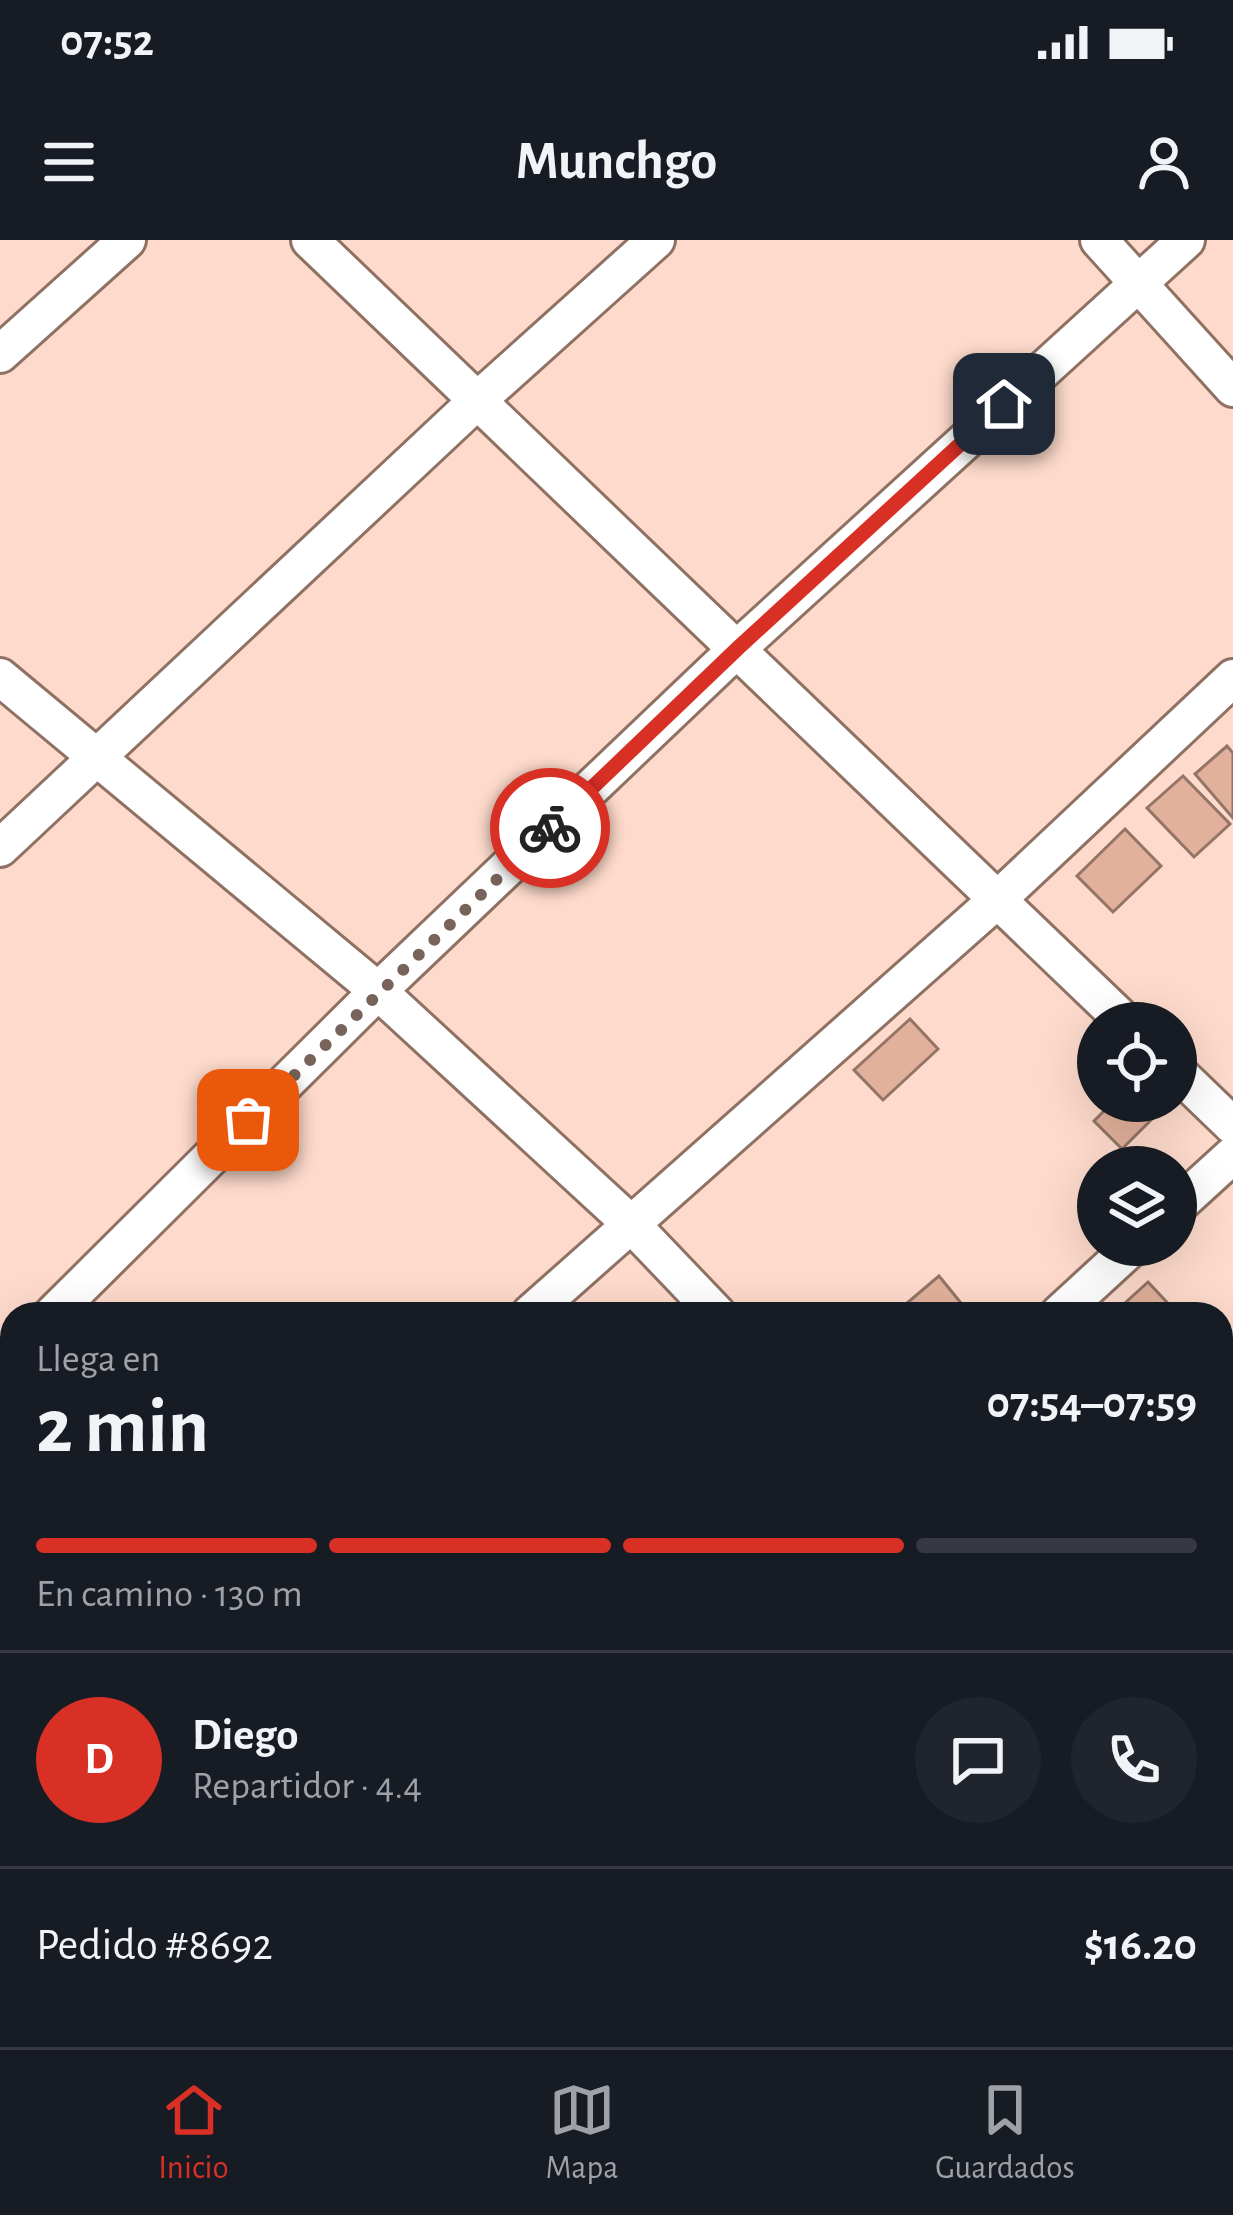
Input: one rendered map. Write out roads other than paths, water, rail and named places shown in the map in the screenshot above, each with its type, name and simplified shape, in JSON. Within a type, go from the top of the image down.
[{"type":"street","points":[[0,354],[128,240]]},
{"type":"street","points":[[310,240],[1104,1002]]},
{"type":"street","points":[[0,848],[479,399],[656,240]]},
{"type":"street","points":[[1099,240],[1233,388]]},
{"type":"street","points":[[65,1302],[378,992],[738,648],[1186,240]]},
{"type":"street","points":[[0,677],[378,992],[632,1225],[706,1302]]},
{"type":"street","points":[[544,1302],[998,899],[1233,678]]},
{"type":"street","points":[[1197,1091],[1233,1126]]},
{"type":"street","points":[[1197,1188],[1233,1155]]},
{"type":"street","points":[[1071,1302],[1111,1266]]}]
